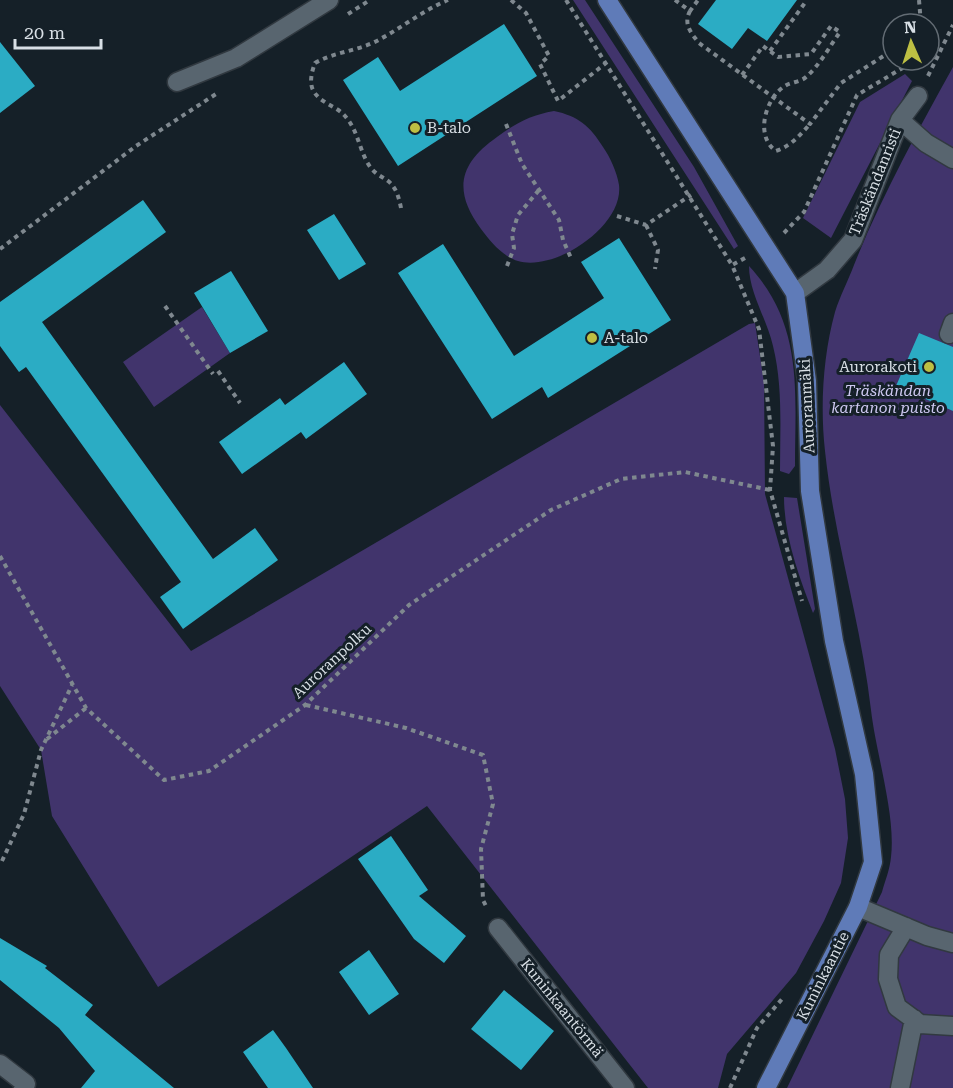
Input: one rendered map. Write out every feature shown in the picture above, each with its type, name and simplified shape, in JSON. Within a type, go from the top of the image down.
[{"type":"main road","name":"Auroranmäki","points":[[607,0],[795,292],[806,370],[810,491],[834,641],[864,774],[873,862]]},
{"type":"main road","name":"Kuninkaantie","points":[[766,1088],[858,907],[873,862]]},
{"type":"street","points":[[177,82],[236,58],[329,0]]},
{"type":"street","name":"Träskändanristi","points":[[795,292],[827,270],[853,240],[900,120],[918,96]]},
{"type":"street","points":[[900,120],[926,143],[953,159]]},
{"type":"street","points":[[858,907],[953,943]]},
{"type":"street","points":[[906,927],[889,955],[888,979],[897,1007],[920,1024],[953,1026]]},
{"type":"street","name":"Kuninkaantörmä","points":[[498,928],[626,1088]]},
{"type":"street","points":[[900,1088],[914,1019]]},
{"type":"street","points":[[0,1064],[26,1084],[23,1088]]},
{"type":"path","points":[[341,18],[370,0]]},
{"type":"path","points":[[401,208],[398,190],[388,179],[374,171],[367,161],[357,133],[343,114],[319,98],[312,88],[312,74],[315,63],[326,57],[381,39],[404,22],[448,0]]},
{"type":"path","points":[[511,0],[526,13],[549,56],[540,64],[558,101],[606,63]]},
{"type":"path","points":[[566,0],[691,195],[732,265]]},
{"type":"path","points":[[675,0],[690,11]]},
{"type":"path","points":[[698,0],[690,11],[687,21],[693,36],[810,124]]},
{"type":"path","points":[[770,51],[807,0]]},
{"type":"path","points":[[941,50],[953,25]]},
{"type":"path","points":[[742,75],[763,46],[778,57],[811,54],[831,26],[840,32],[806,78],[785,86],[773,97],[765,116],[766,132],[771,147],[776,151],[784,148],[810,124],[841,83],[881,58]]},
{"type":"path","points":[[918,96],[930,72]]},
{"type":"path","points":[[0,249],[136,146],[217,93]]},
{"type":"path","points":[[506,124],[522,164],[559,220],[563,240],[572,258]]},
{"type":"path","points":[[507,266],[514,248],[512,234],[518,215],[539,190]]},
{"type":"path","points":[[646,225],[691,195]]},
{"type":"path","points":[[618,216],[646,225],[658,250],[655,269]]},
{"type":"path","points":[[165,306],[240,403]]},
{"type":"path","name":"Auroranpolku","points":[[0,556],[86,708],[164,780],[209,771],[305,705],[408,605],[551,510],[621,479],[685,472],[770,490]]},
{"type":"path","points":[[2,861],[24,814],[46,740],[73,684]]},
{"type":"path","points":[[305,705],[406,728],[483,755],[493,804],[481,849],[483,900],[498,928]]},
{"type":"path","points":[[46,740],[86,708]]},
{"type":"green space","points":[[573,0],[585,0],[694,167],[738,246],[734,249]]},
{"type":"green space","name":"Träskändan kartanon puisto","points":[[953,67],[953,1088],[787,1088],[882,892],[889,870],[892,840],[867,677],[829,483],[823,416],[825,363],[837,306],[865,240],[913,140]]},
{"type":"green space","points":[[905,74],[912,81],[831,238],[803,218],[860,102]]},
{"type":"green space","points":[[554,111],[577,119],[598,140],[611,160],[617,175],[618,200],[611,216],[599,230],[568,253],[533,263],[518,261],[497,248],[481,229],[466,202],[464,178],[475,157],[497,137],[524,120]]},
{"type":"green space","points":[[749,266],[767,288],[779,312],[788,336],[793,360],[796,412],[795,466],[789,474],[780,471],[780,408],[776,361],[770,336],[752,286]]},
{"type":"green space","points":[[202,307],[230,353],[154,407],[123,362]]},
{"type":"green space","points":[[755,323],[764,383],[765,494],[835,749],[845,799],[848,838],[841,883],[824,921],[796,973],[727,1054],[718,1088],[648,1088],[427,806],[158,987],[52,816],[41,750],[0,686],[0,405],[191,651],[749,324]]},
{"type":"green space","points":[[784,497],[797,498],[815,609],[813,613],[789,541]]},
{"type":"building","points":[[716,0],[797,0],[767,41],[748,28],[732,49],[698,24]]},
{"type":"building","name":"B-talo","points":[[504,24],[537,76],[398,166],[343,80],[378,57],[400,91]]},
{"type":"building","points":[[0,42],[35,86],[0,113]]},
{"type":"building","points":[[143,200],[166,232],[42,322],[213,559],[255,528],[278,560],[183,629],[160,597],[181,582],[26,367],[19,372],[0,346],[0,302]]},
{"type":"building","points":[[334,214],[366,264],[339,280],[307,230]]},
{"type":"building","name":"A-talo","points":[[619,238],[671,320],[548,398],[542,387],[492,419],[398,273],[443,244],[514,356],[604,298],[581,262]]},
{"type":"building","points":[[231,271],[268,331],[230,353],[194,293]]},
{"type":"building","name":"Aurorakoti","points":[[919,333],[953,347],[953,411],[896,386]]},
{"type":"building","points":[[344,362],[367,394],[306,439],[301,432],[242,474],[219,442],[280,398],[285,405]]},
{"type":"building","points":[[391,836],[428,890],[419,896],[466,936],[444,963],[414,939],[358,859]]},
{"type":"building","points":[[0,938],[47,966],[45,968],[93,1005],[85,1015],[174,1088],[81,1088],[95,1071],[59,1028],[0,980]]},
{"type":"building","points":[[369,950],[399,994],[369,1015],[339,972]]},
{"type":"building","points":[[504,990],[554,1031],[521,1070],[471,1029]]},
{"type":"building","points":[[273,1030],[313,1088],[268,1088],[243,1052]]},
{"type":"place","name":"B-talo","points":[[415,128]]},
{"type":"place","name":"A-talo","points":[[592,338]]},
{"type":"place","name":"Aurorakoti","points":[[929,367]]}]
